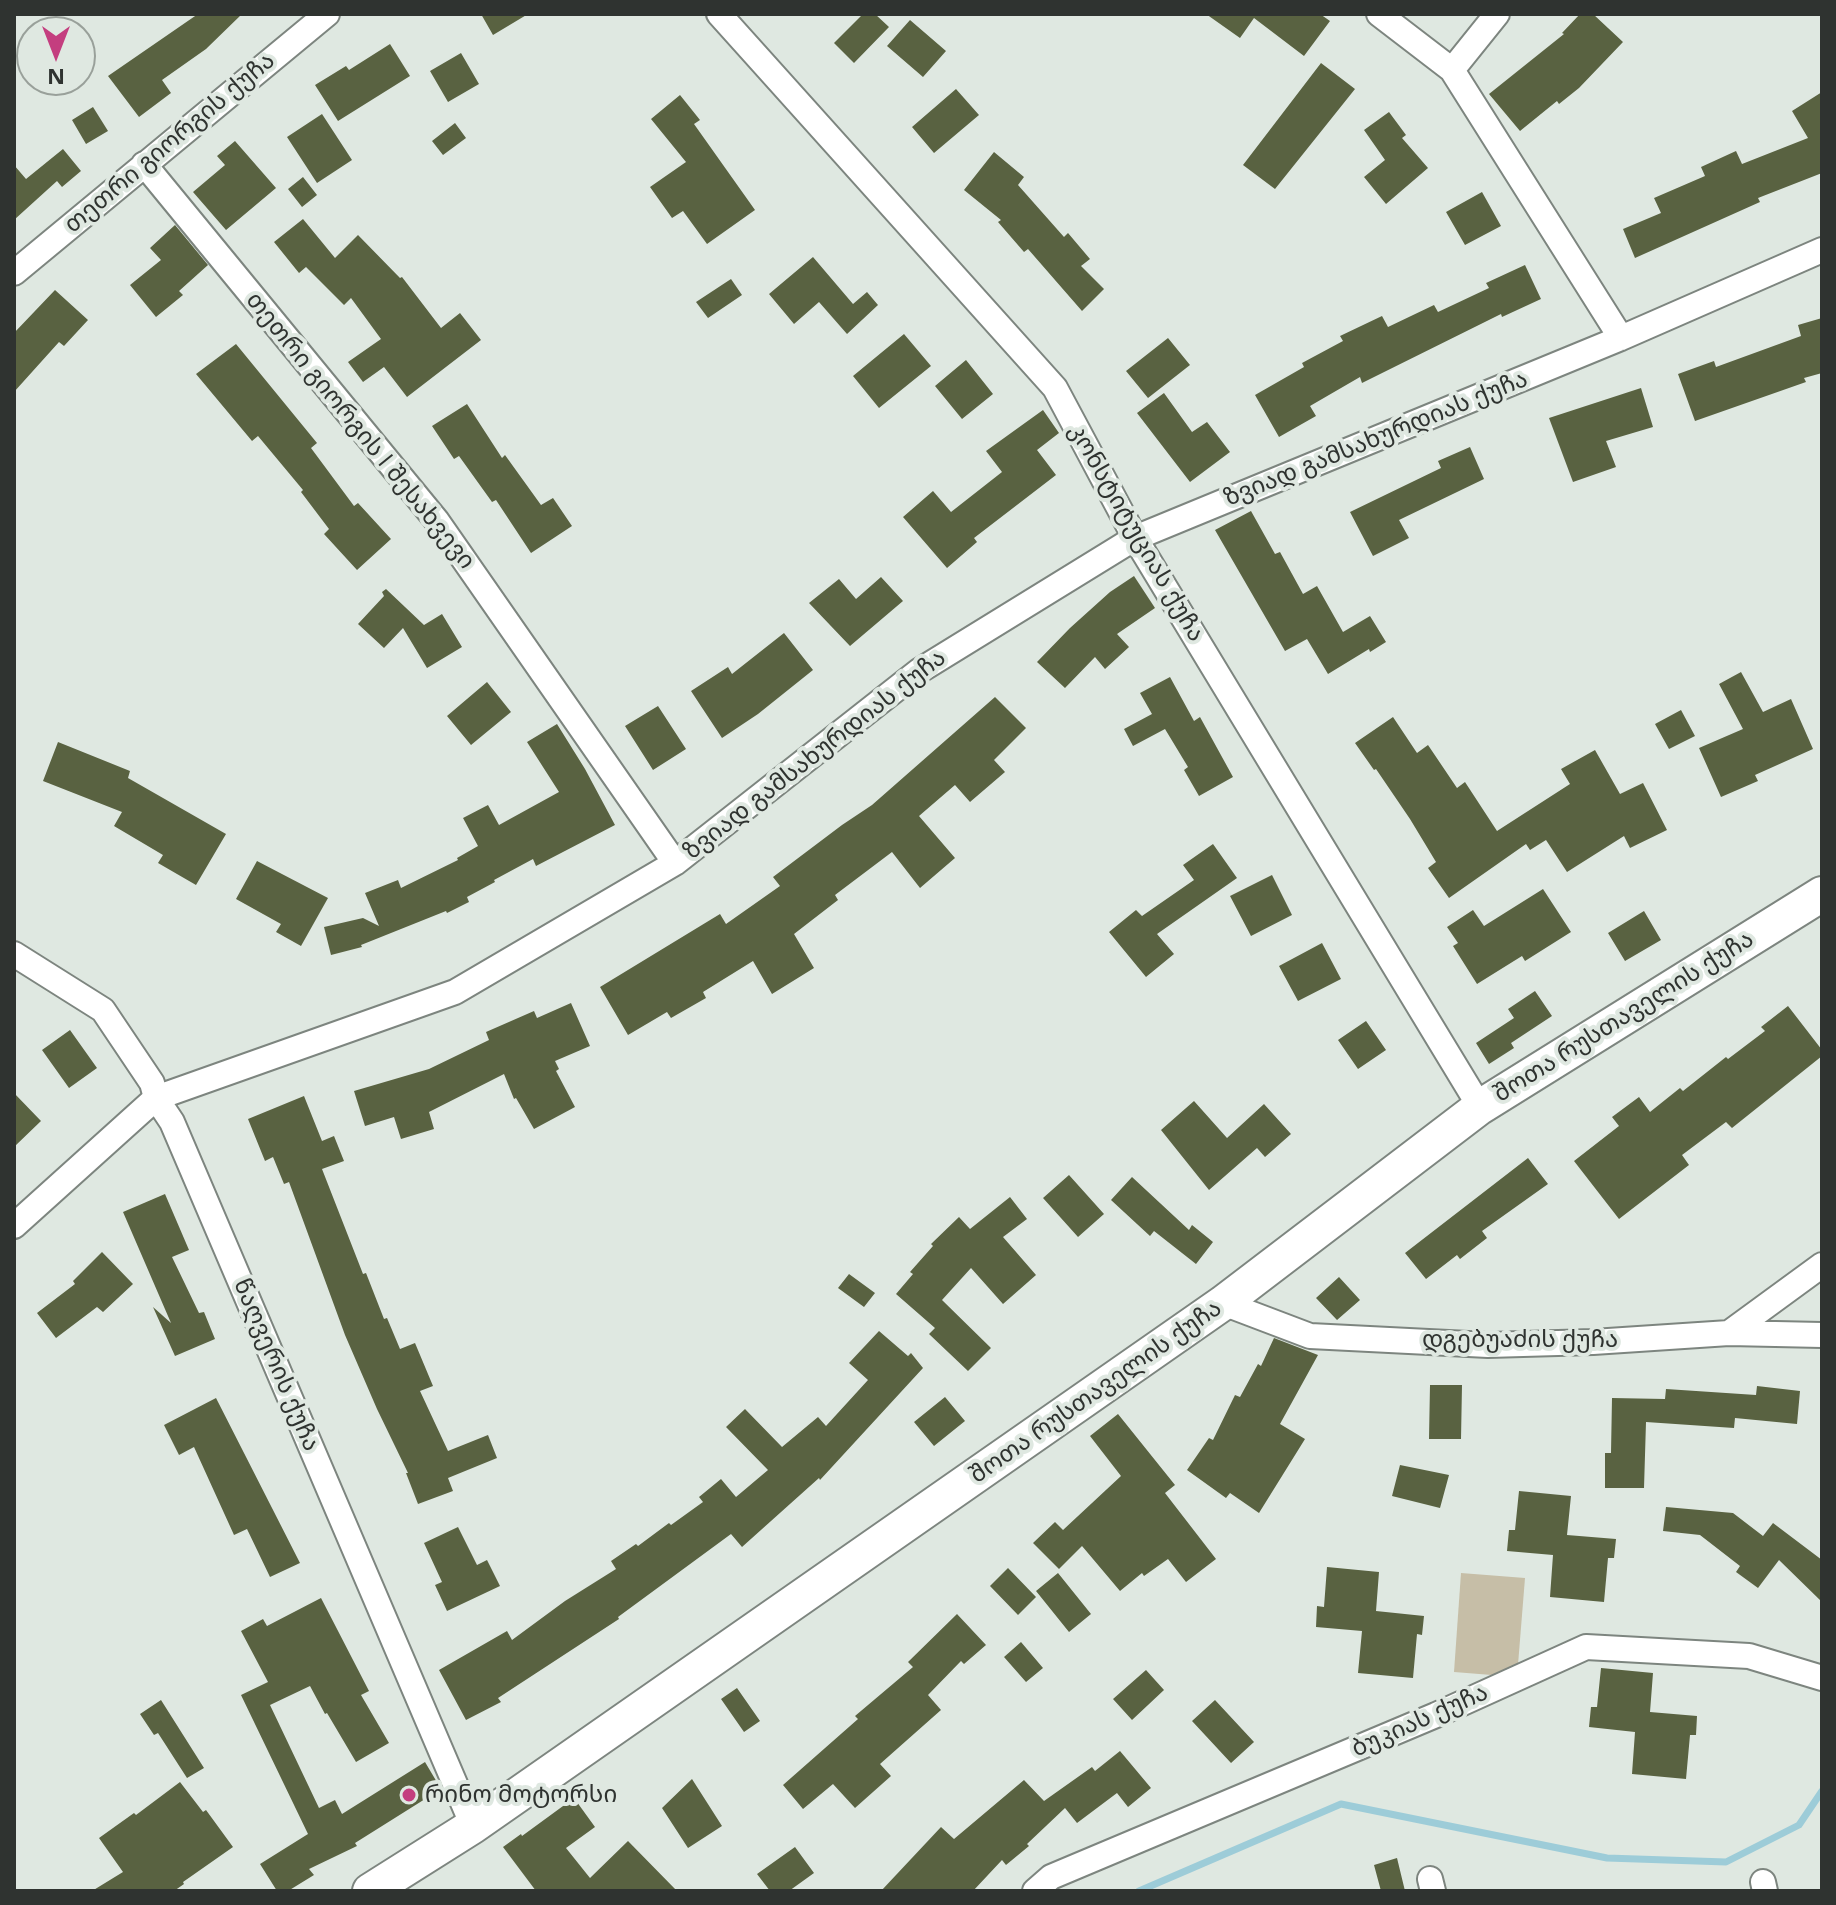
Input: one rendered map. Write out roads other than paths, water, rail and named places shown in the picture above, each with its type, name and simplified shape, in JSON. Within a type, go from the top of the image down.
[{"type":"main road","name":"შოთა რუსთაველის ქუჩა","points":[[370,1891],[473,1826],[1223,1303],[1480,1107],[1822,894]]},
{"type":"street","name":"თეთრი გიორგის ქუჩა","points":[[14,273],[327,14]]},
{"type":"street","name":"კონსტიტუციას ქუჩა","points":[[719,14],[1055,388],[1135,538],[1480,1107]]},
{"type":"street","points":[[1379,14],[1452,70],[1621,338]]},
{"type":"street","points":[[1452,70],[1497,14]]},
{"type":"street","name":"თეთრი გიორგის I შესახვევი","points":[[144,164],[437,521],[675,863]]},
{"type":"street","name":"ზვიად გამსახურდიას ქუჩა","points":[[14,1226],[156,1098],[455,992],[675,863],[919,671],[1135,538],[1621,338],[1822,250]]},
{"type":"street","name":"წაღვერის ქუჩა","points":[[14,954],[103,1010],[152,1083],[156,1098],[172,1122],[473,1826]]},
{"type":"street","points":[[1729,1333],[1822,1265]]},
{"type":"street","name":"დგებუაძის ქუჩა","points":[[1223,1303],[1310,1336],[1488,1345],[1729,1333],[1822,1335]]},
{"type":"street","name":"ბუკიას ქუჩა","points":[[1035,1891],[1051,1877],[1436,1715],[1586,1647],[1749,1656],[1822,1678]]},
{"type":"waterway","points":[[1139,1891],[1341,1804],[1607,1858],[1726,1862],[1799,1825],[1822,1791]]},
{"type":"place","name":"რინო მოტორსი","points":[[409,1795]]}]
